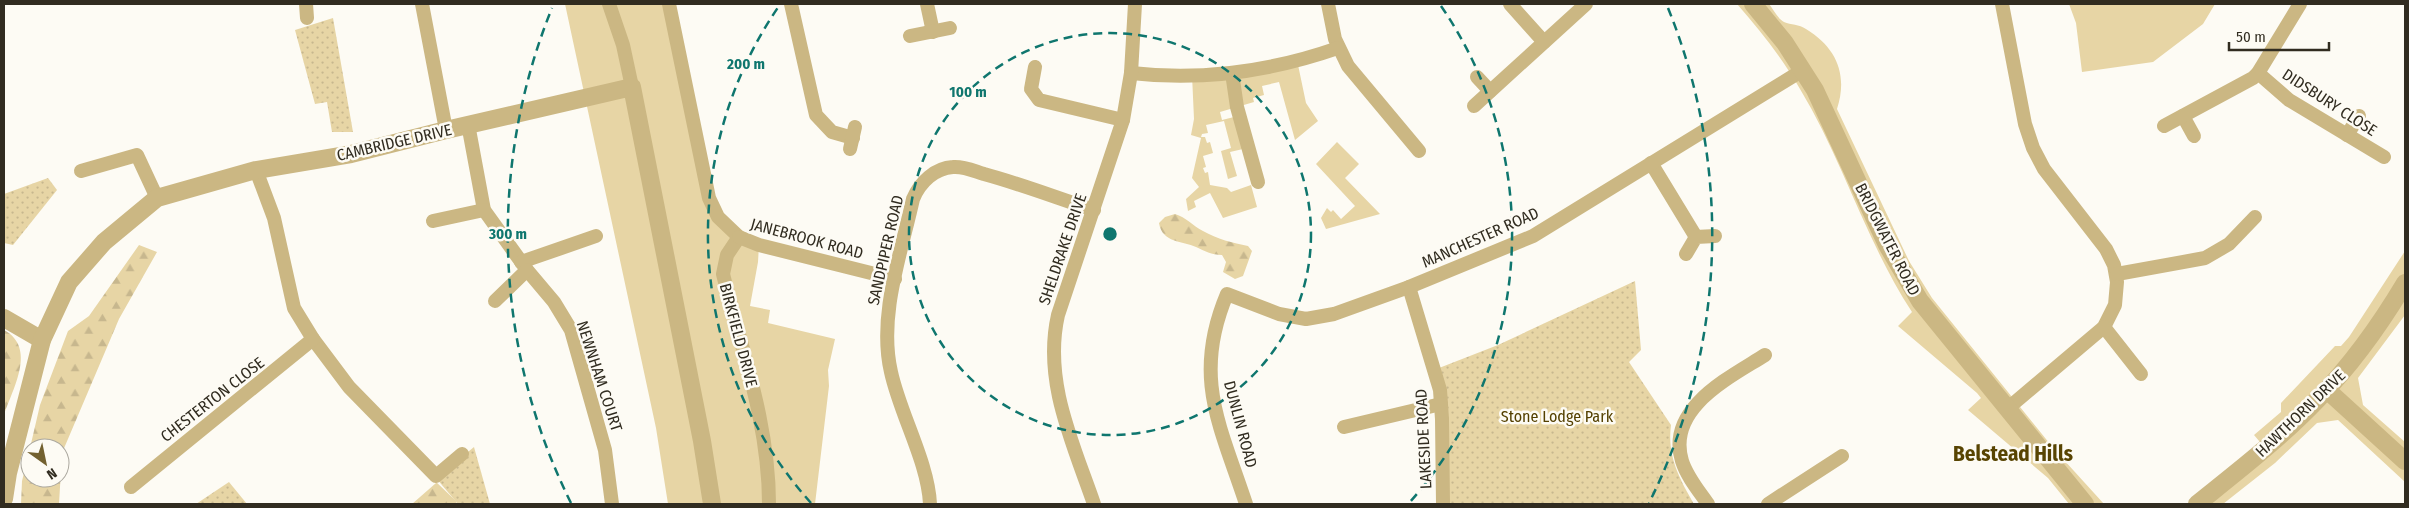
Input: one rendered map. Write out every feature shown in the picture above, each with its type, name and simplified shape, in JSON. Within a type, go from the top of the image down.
[{"type":"street","points":[[422,4],[446,130]]},
{"type":"street","points":[[608,4],[623,45],[632,87],[702,441],[712,504]]},
{"type":"street","points":[[670,4],[708,198],[718,217],[739,237]]},
{"type":"street","points":[[791,4],[816,114],[832,132],[853,138]]},
{"type":"street","points":[[927,4],[933,32]]},
{"type":"street","name":"SHELDRAKE DRIVE","points":[[1094,504],[1059,403],[1053,370],[1053,355],[1058,315],[1123,120],[1131,73],[1135,4]]},
{"type":"street","points":[[1328,4],[1338,48],[1361,84],[1419,151]]},
{"type":"street","points":[[1510,4],[1544,42]]},
{"type":"street","points":[[1474,106],[1586,4]]},
{"type":"street","name":"BRIDGWATER ROAD","points":[[1753,4],[1803,70],[1827,114],[1887,245],[1907,281],[1932,319],[2085,504]]},
{"type":"street","points":[[2002,4],[2026,124],[2033,148],[2044,169],[2106,249],[2117,274],[2115,305],[2104,327],[2006,409]]},
{"type":"street","name":"DIDSBURY CLOSE","points":[[2164,126],[2244,85],[2258,73],[2300,4]]},
{"type":"street","points":[[910,36],[950,28]]},
{"type":"street","points":[[1131,73],[1181,76],[1232,73],[1276,65],[1338,48]]},
{"type":"street","points":[[1035,67],[1031,89],[1039,100],[1123,120]]},
{"type":"street","name":"MANCHESTER ROAD","points":[[1227,294],[1279,314],[1314,318],[1346,311],[1409,287],[1533,236],[1803,70]]},
{"type":"street","points":[[1232,73],[1237,107],[1258,182]]},
{"type":"street","name":"DIDSBURY CLOSE","points":[[2258,73],[2281,95],[2384,157]]},
{"type":"street","points":[[1476,77],[1490,92]]},
{"type":"street","name":"CAMBRIDGE DRIVE","points":[[4,499],[8,473],[42,340],[70,282],[104,242],[157,198],[256,170],[351,154],[468,124],[632,87]]},
{"type":"street","points":[[2183,116],[2194,136]]},
{"type":"street","points":[[2347,135],[2358,116]]},
{"type":"street","name":"NEWNHAM COURT","points":[[468,124],[484,210],[524,266],[554,302],[570,330],[605,450],[612,504]]},
{"type":"street","points":[[81,171],[137,155],[157,198]]},
{"type":"street","points":[[1651,164],[1696,237]]},
{"type":"street","name":"SANDPIPER ROAD","points":[[930,504],[927,483],[891,373],[887,353],[887,321],[913,199],[922,184],[940,170],[954,167],[963,168],[1094,210]]},
{"type":"street","points":[[256,170],[274,218],[294,308],[313,339],[349,387],[436,476],[462,454]]},
{"type":"street","points":[[433,221],[484,210]]},
{"type":"street","points":[[2117,274],[2205,258],[2229,244],[2255,218]]},
{"type":"street","points":[[495,301],[524,266],[596,236]]},
{"type":"street","points":[[1696,237],[1716,236]]},
{"type":"street","name":"JANEBROOK ROAD","points":[[739,237],[758,245],[895,279]]},
{"type":"street","name":"BIRKFIELD DRIVE","points":[[739,237],[727,255],[723,274],[758,403],[766,449],[769,504]]},
{"type":"street","points":[[1686,254],[1696,237]]},
{"type":"street","name":"HAWTHORN DRIVE","points":[[2196,504],[2286,430],[2327,390],[2364,345],[2405,283]]},
{"type":"street","name":"LAKESIDE ROAD","points":[[1409,287],[1437,378],[1442,404],[1443,504]]},
{"type":"street","name":"DUNLIN ROAD","points":[[1227,294],[1214,332],[1209,375],[1216,412],[1246,504]]},
{"type":"street","points":[[4,318],[42,340]]},
{"type":"street","points":[[2104,327],[2141,374]]},
{"type":"street","name":"CHESTERTON CLOSE","points":[[131,487],[313,339]]},
{"type":"street","points":[[1708,504],[1682,461],[1680,445],[1684,428],[1694,406],[1707,392],[1765,355]]},
{"type":"street","points":[[2327,390],[2405,461]]},
{"type":"street","points":[[1344,427],[1442,404]]},
{"type":"street","points":[[1768,504],[1842,456]]},
{"type":"green space","points":[[565,4],[669,4],[711,205],[759,245],[750,306],[770,310],[768,323],[835,339],[828,370],[829,386],[815,504],[668,504],[656,428]]},
{"type":"green space","points":[[1737,4],[1769,4],[1782,21],[1801,26],[1817,36],[1832,54],[1837,63],[1841,85],[1837,109],[1909,261],[1932,298],[2054,449],[2104,504],[2069,504],[2048,478],[1968,410],[1981,398],[1977,393],[1898,326],[1912,312],[1881,258],[1815,116],[1778,55]]},
{"type":"green space","points":[[2069,4],[2215,4],[2203,24],[2153,62],[2082,72],[2076,23]]},
{"type":"green space","points":[[333,18],[353,132],[332,132],[327,102],[315,104],[295,30]]},
{"type":"green space","points":[[1297,60],[1306,103],[1318,121],[1295,140],[1279,82],[1262,86],[1264,95],[1253,98],[1254,102],[1220,112],[1222,120],[1234,117],[1243,149],[1230,152],[1237,176],[1228,179],[1221,151],[1231,148],[1224,121],[1206,125],[1208,133],[1202,134],[1201,137],[1205,137],[1207,143],[1210,142],[1213,153],[1203,156],[1206,167],[1203,168],[1205,173],[1208,172],[1210,185],[1227,188],[1231,192],[1251,185],[1257,207],[1223,218],[1210,193],[1194,201],[1196,207],[1188,211],[1186,199],[1199,187],[1192,178],[1201,138],[1191,135],[1194,119],[1192,75]]},
{"type":"green space","points":[[1337,142],[1359,164],[1345,178],[1380,214],[1326,229],[1321,218],[1327,208],[1331,212],[1333,210],[1341,219],[1355,206],[1316,164]]},
{"type":"green space","points":[[48,178],[57,190],[13,245],[4,243],[4,194]]},
{"type":"green space","points":[[1175,214],[1214,236],[1248,246],[1252,251],[1243,276],[1235,279],[1223,272],[1226,262],[1222,255],[1211,254],[1169,238],[1164,234],[1159,223],[1165,217]]},
{"type":"green space","points":[[139,245],[157,252],[119,319],[68,438],[32,438],[40,405],[68,331],[89,316]]},
{"type":"green space","points":[[2405,251],[2405,315],[2358,378],[2363,405],[2405,442],[2405,482],[2338,420],[2317,423],[2275,463],[2223,504],[2197,504],[2265,448],[2254,435],[2281,412],[2281,403],[2335,346],[2341,346],[2349,337]]},
{"type":"green space","name":"Stone Lodge Park","points":[[1635,281],[1641,350],[1629,362],[1671,425],[1671,447],[1675,466],[1694,504],[1449,504],[1439,368],[1498,345]]},
{"type":"green space","points":[[4,330],[14,338],[19,347],[21,358],[17,381],[4,415]]},
{"type":"green space","points":[[474,447],[490,504],[458,504],[436,478]]},
{"type":"green space","points":[[434,480],[457,504],[412,504],[436,483]]},
{"type":"green space","points":[[229,482],[247,504],[196,504]]},
{"type":"green space","points":[[22,488],[60,488],[59,504],[21,504]]},
{"type":"district","name":"Belstead Hills","points":[[2013,454]]}]
